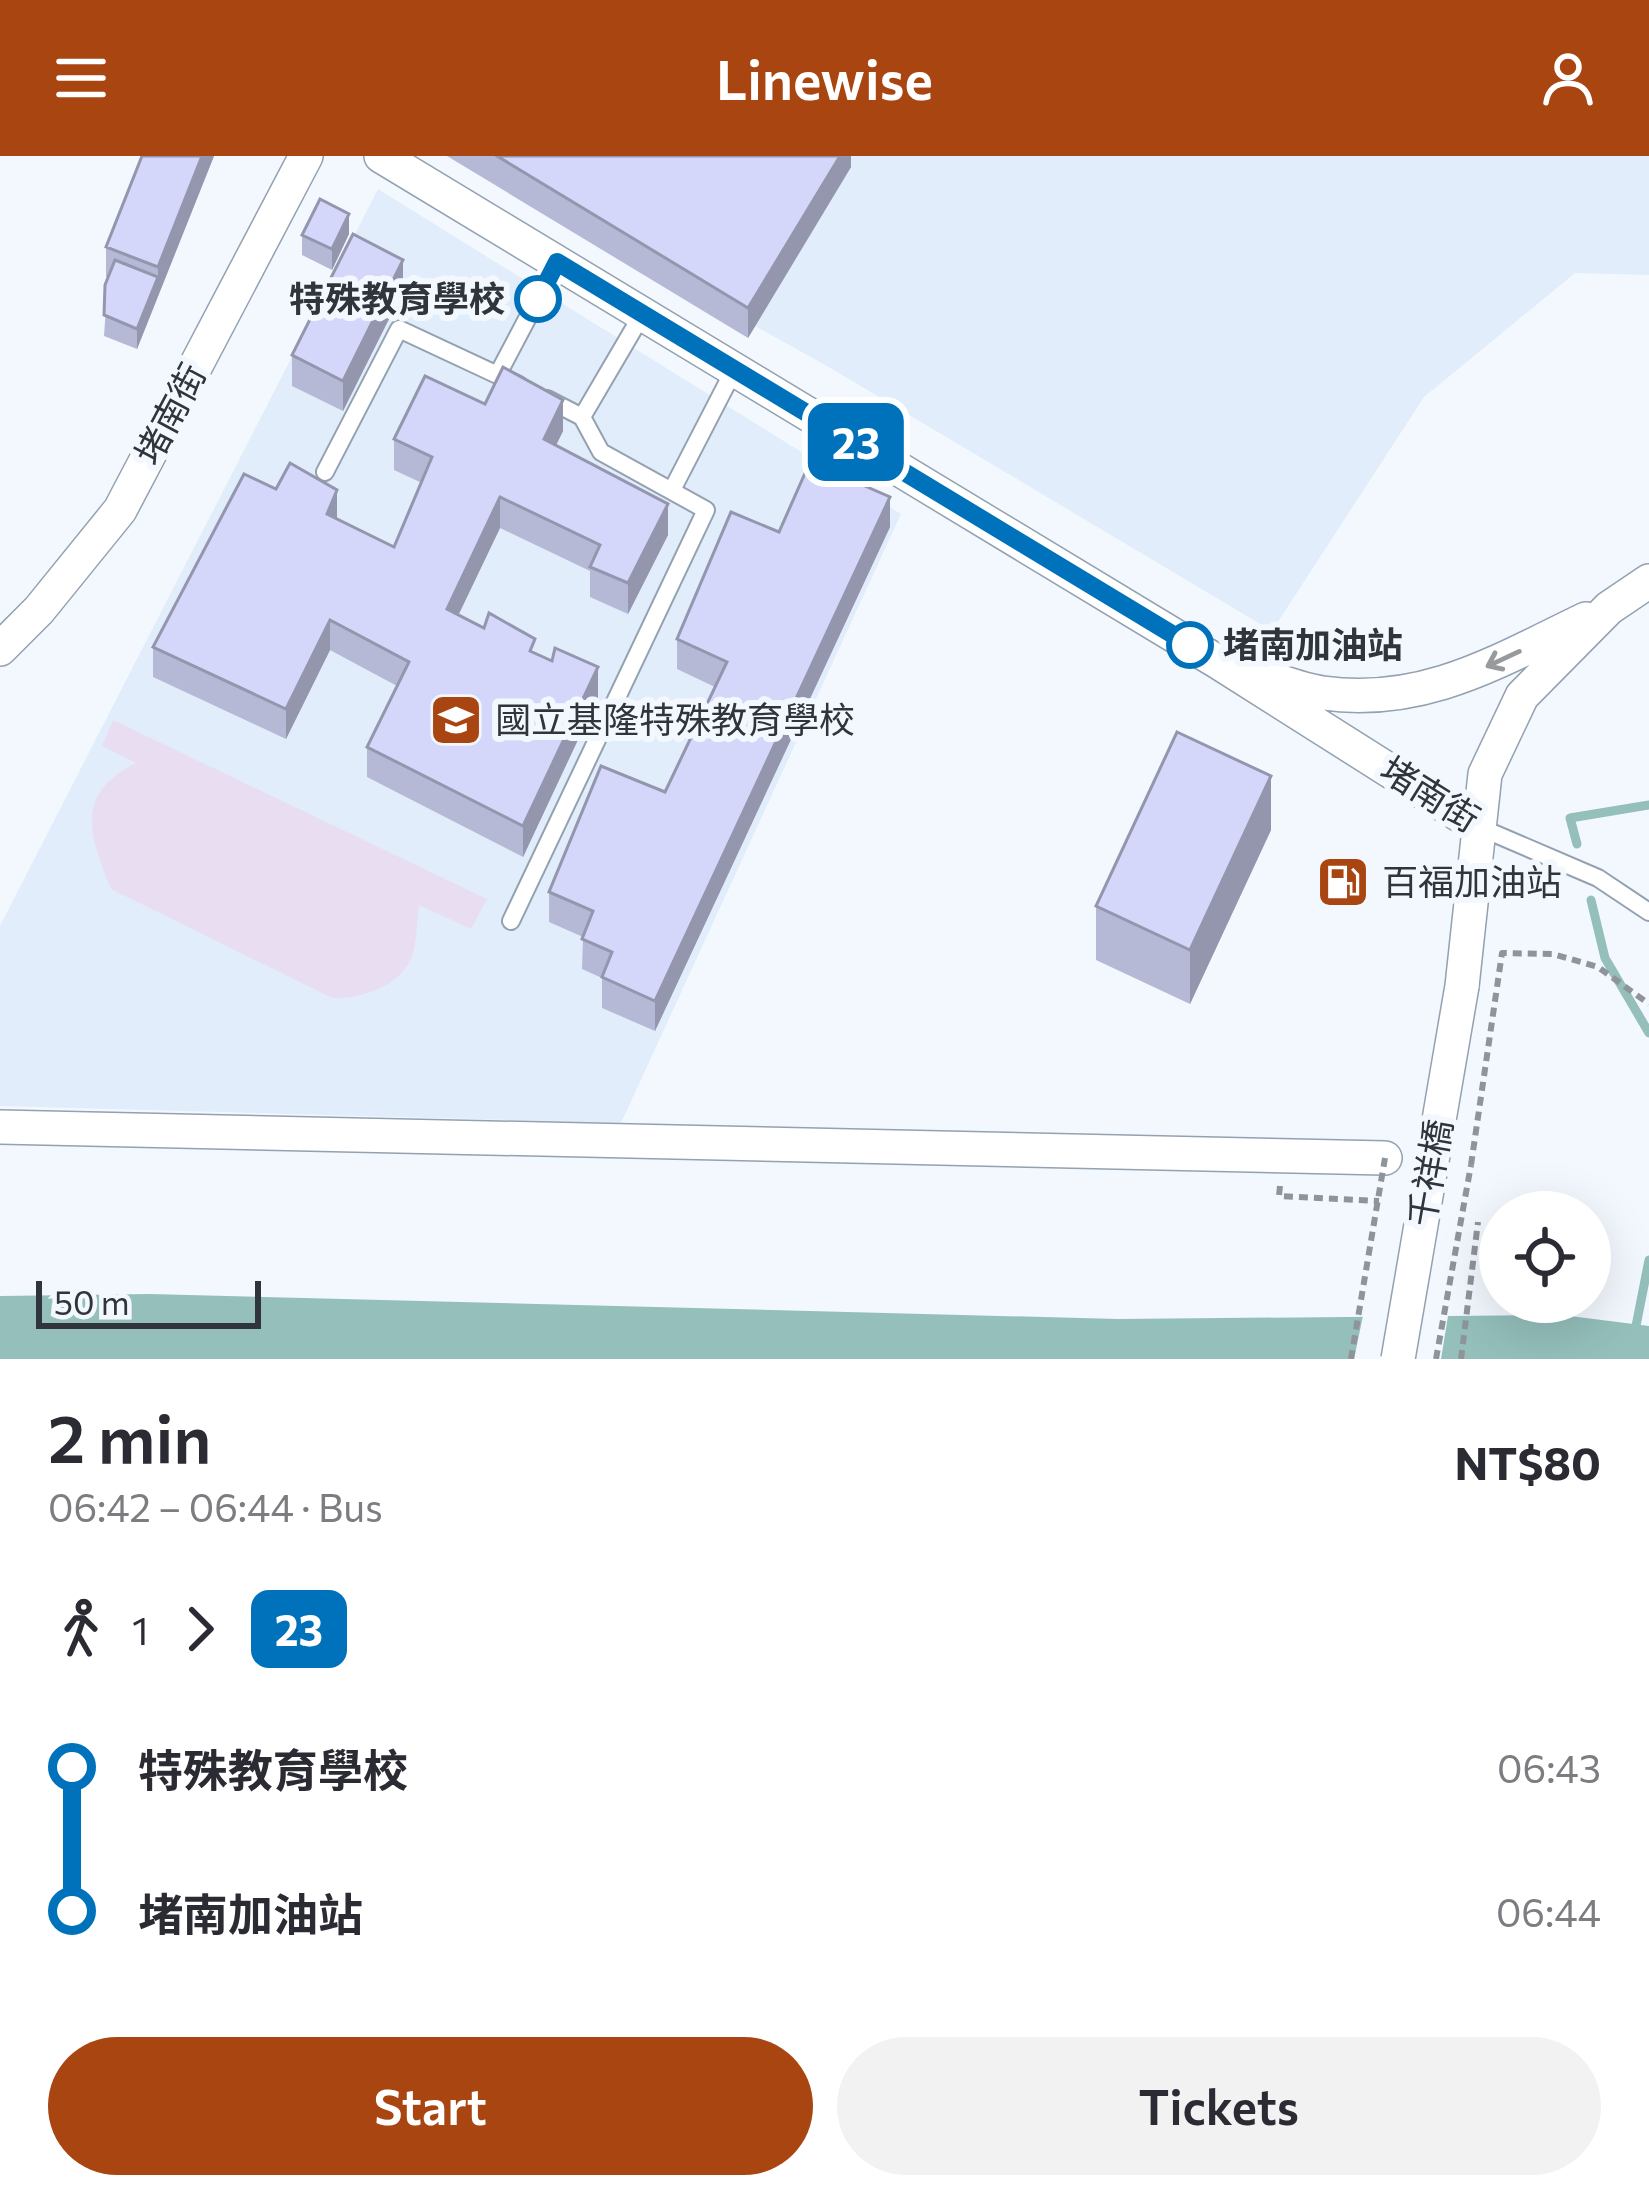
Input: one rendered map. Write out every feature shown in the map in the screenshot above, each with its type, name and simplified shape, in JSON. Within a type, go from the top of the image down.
[{"type":"street","name":"堵南街","points":[[0,649],[39,610],[120,510],[306,156]]},
{"type":"street","name":"堵南街","points":[[381,156],[1218,662],[1477,826]]},
{"type":"street","points":[[1609,608],[1649,581]]},
{"type":"street","name":"堵南街","points":[[1218,662],[1320,693],[1420,692],[1609,608]]},
{"type":"street","name":"千祥橋","points":[[1398,1359],[1462,986],[1485,774],[1522,696],[1609,608]]},
{"type":"street","points":[[0,1126],[1385,1158]]},
{"type":"lane","points":[[498,374],[557,262]]},
{"type":"lane","points":[[582,417],[643,312]]},
{"type":"lane","points":[[325,472],[399,329],[582,417],[601,452],[706,510],[511,921]]},
{"type":"lane","points":[[672,490],[735,368]]},
{"type":"lane","name":"堵南街","points":[[1477,826],[1598,878],[1649,912]]},
{"type":"path","points":[[1436,1359],[1502,953],[1553,954],[1598,967],[1649,1003]]},
{"type":"path","points":[[1352,1359],[1385,1158]]},
{"type":"path","points":[[1280,1179],[1279,1196],[1379,1201]]},
{"type":"path","points":[[1461,1359],[1478,1222]]},
{"type":"shaded area","points":[[450,156],[1649,156],[1649,275],[1575,273],[1424,397],[1272,631],[827,366]]},
{"type":"shaded area","name":"國立基隆特殊教育學校","points":[[378,189],[901,514],[621,1123],[0,1106],[0,926]]},
{"type":"shaded area","points":[[113,720],[487,899],[471,929],[419,905],[413,954],[400,975],[368,993],[332,998],[111,889],[92,817],[103,788],[136,763],[102,746]]},
{"type":"shaded area","points":[[150,1294],[1118,1319],[1479,1316],[1479,1323],[1611,1321],[1649,1326],[1649,1359],[0,1359],[0,1296]]},
{"type":"pier","points":[[1449,1310],[1441,1359],[1354,1359],[1364,1311]]},
{"type":"building","points":[[142,156],[202,156],[158,267],[106,247]]},
{"type":"building","points":[[497,156],[840,156],[748,308]]},
{"type":"building","points":[[320,199],[349,214],[332,249],[302,235]]},
{"type":"building","points":[[353,234],[403,260],[343,381],[292,355]]},
{"type":"building","points":[[115,260],[158,277],[137,329],[104,315],[105,285]]},
{"type":"building","points":[[503,367],[563,400],[544,439],[668,504],[628,583],[590,567],[600,545],[500,497],[447,609],[484,628],[489,613],[535,639],[530,651],[552,661],[555,648],[598,667],[523,826],[367,747],[409,662],[330,620],[286,709],[153,647],[244,474],[276,489],[290,463],[337,490],[327,514],[394,547],[432,457],[394,439],[425,376],[485,404]]},
{"type":"building","points":[[810,462],[890,497],[655,1001],[602,977],[612,952],[582,939],[593,911],[549,892],[601,766],[665,792],[727,662],[677,639],[731,512],[779,532]]},
{"type":"building","points":[[1177,732],[1271,776],[1190,950],[1096,906]]},
{"type":"waterway","points":[[1577,844],[1570,818],[1649,805]]},
{"type":"waterway","points":[[1591,900],[1605,958],[1649,1033]]},
{"type":"waterway","points":[[1635,1331],[1649,1260]]},
{"type":"bus line","name":"23","points":[[538,299],[557,262],[1190,645]]},
{"type":"place","name":"特殊教育學校","points":[[538,299]]},
{"type":"place","name":"堵南加油站","points":[[1190,645]]},
{"type":"place","name":"國立基隆特殊教育學校","points":[[456,720]]},
{"type":"place","name":"百福加油站","points":[[1343,882]]}]
